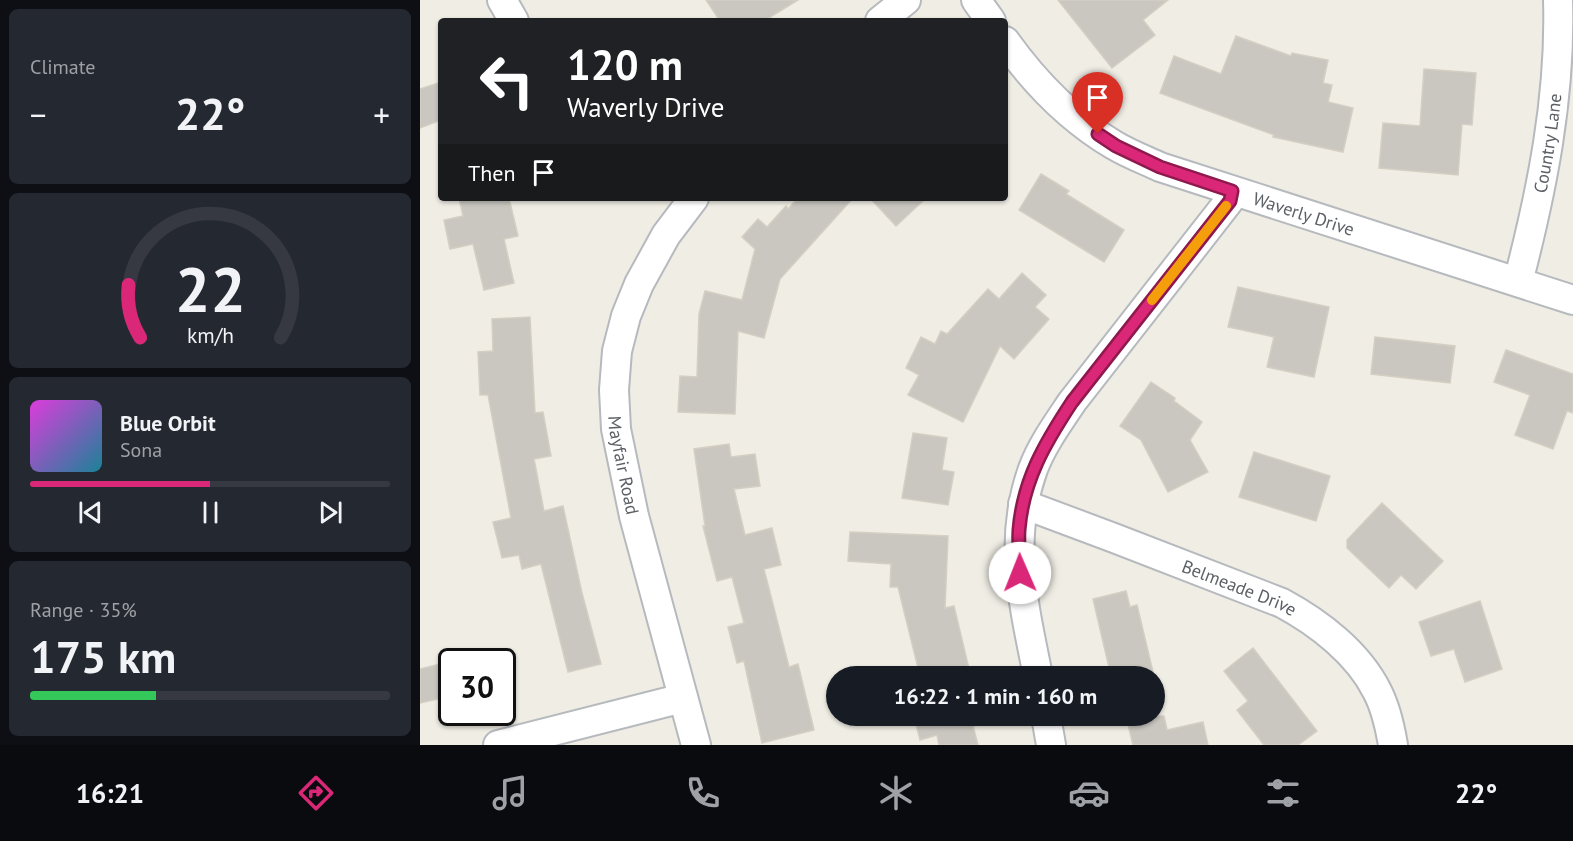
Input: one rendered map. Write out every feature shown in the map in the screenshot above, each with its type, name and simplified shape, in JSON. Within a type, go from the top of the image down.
[{"type":"street","points":[[502,0],[512,18]]},
{"type":"street","points":[[884,18],[906,0]]},
{"type":"street","points":[[976,0],[989,18]]},
{"type":"street","name":"Country Lane","points":[[1518,282],[1547,155],[1555,96],[1559,27],[1558,0]]},
{"type":"street","name":"Waverly Drive","points":[[1008,45],[1052,98],[1079,122],[1116,146],[1160,167],[1573,300]]},
{"type":"street","points":[[1036,666],[1023,600],[1019,532],[1023,504],[1034,467],[1050,434],[1072,402],[1230,201],[1232,191]]},
{"type":"street","name":"Mayfair Road","points":[[687,201],[639,285],[626,316],[617,351],[614,390],[616,429],[634,516],[696,745]]},
{"type":"street","name":"Belmeade Drive","points":[[1023,504],[1282,603],[1304,615],[1339,642],[1359,664],[1377,691],[1394,745]]},
{"type":"street","points":[[498,745],[683,698]]},
{"type":"street","points":[[1048,726],[1052,745]]},
{"type":"building","points":[[706,0],[798,0],[769,18],[718,18]]},
{"type":"building","points":[[1058,0],[1168,0],[1143,20],[1155,35],[1112,68]]},
{"type":"building","points":[[1236,36],[1291,56],[1292,53],[1328,60],[1323,83],[1332,85],[1328,102],[1353,108],[1343,152],[1273,137],[1274,135],[1160,93],[1174,56],[1221,74]]},
{"type":"building","points":[[1424,69],[1476,73],[1472,125],[1462,124],[1458,175],[1379,168],[1383,123],[1420,126]]},
{"type":"building","points":[[438,83],[438,121],[420,128],[420,89]]},
{"type":"building","points":[[1041,174],[1069,191],[1066,194],[1124,230],[1104,262],[1019,210]]},
{"type":"building","points":[[460,201],[510,201],[518,236],[504,239],[514,283],[484,290],[473,244],[450,249],[444,220],[463,216]]},
{"type":"building","points":[[795,201],[850,201],[780,279],[764,338],[738,331],[735,414],[678,412],[680,376],[697,377],[699,314],[705,291],[742,300],[755,249],[742,237],[758,219],[767,227],[786,206],[788,209]]},
{"type":"building","points":[[873,201],[923,201],[896,226]]},
{"type":"building","points":[[1022,273],[1046,295],[1035,307],[1049,319],[1014,359],[1000,346],[963,422],[908,395],[919,375],[906,368],[921,337],[935,344],[941,331],[947,334],[988,289],[999,299]]},
{"type":"building","points":[[1238,287],[1329,307],[1314,377],[1267,367],[1274,337],[1228,327]]},
{"type":"building","points":[[530,317],[535,413],[543,412],[551,456],[534,459],[544,511],[563,506],[582,593],[601,664],[568,672],[541,564],[522,569],[519,555],[502,558],[493,522],[511,518],[488,395],[480,395],[478,352],[493,351],[492,319]]},
{"type":"building","points":[[1375,337],[1455,346],[1450,383],[1371,374]]},
{"type":"building","points":[[1506,350],[1573,374],[1573,413],[1567,411],[1553,449],[1515,435],[1530,395],[1494,382]]},
{"type":"building","points":[[1151,382],[1175,398],[1174,401],[1202,422],[1190,440],[1208,472],[1168,492],[1141,440],[1120,426]]},
{"type":"building","points":[[913,433],[947,438],[942,470],[954,472],[948,505],[902,498]]},
{"type":"building","points":[[729,444],[731,457],[755,454],[760,486],[734,489],[745,535],[772,528],[781,565],[764,569],[789,667],[798,664],[814,730],[762,743],[744,661],[737,663],[728,627],[744,623],[732,577],[717,581],[703,526],[705,526],[694,449]]},
{"type":"building","points":[[1254,452],[1330,476],[1316,521],[1239,497]]},
{"type":"building","points":[[1382,503],[1443,561],[1416,589],[1401,575],[1389,588],[1347,548],[1347,540]]},
{"type":"building","points":[[850,532],[948,536],[945,608],[954,606],[968,666],[918,666],[898,587],[890,587],[891,564],[848,561]]},
{"type":"building","points":[[1126,591],[1130,607],[1137,605],[1152,666],[1109,666],[1093,599]]},
{"type":"building","points":[[1480,601],[1502,669],[1465,682],[1454,649],[1431,656],[1419,622]]},
{"type":"building","points":[[1253,648],[1317,731],[1298,745],[1264,745],[1237,710],[1248,701],[1224,671]]},
{"type":"building","points":[[438,664],[438,699],[420,703],[420,669]]},
{"type":"building","points":[[1165,721],[1167,730],[1203,722],[1208,745],[1133,745],[1128,726],[1165,726]]},
{"type":"building","points":[[916,726],[973,726],[978,745],[939,745],[937,735],[920,740]]},
{"type":"slow traffic","points":[[1152,300],[1226,206]]},
{"type":"route","points":[[1020,573],[1019,532],[1023,504],[1034,467],[1050,434],[1072,402],[1230,201],[1232,191],[1160,167],[1116,146],[1098,134]]}]
